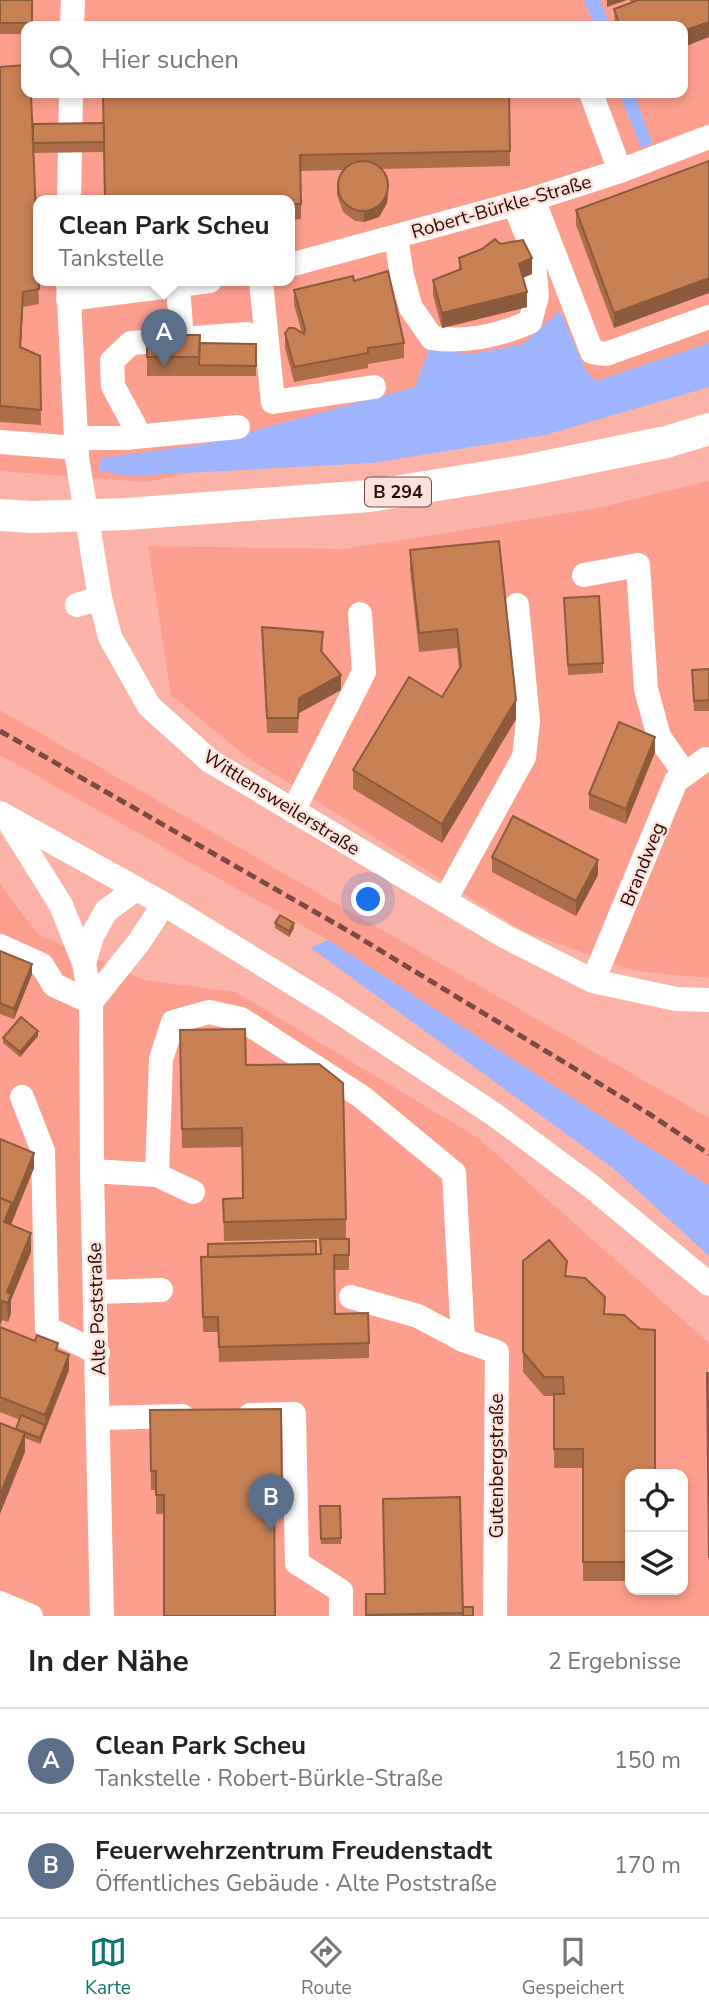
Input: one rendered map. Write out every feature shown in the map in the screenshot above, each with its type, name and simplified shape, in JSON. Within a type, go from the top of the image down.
[{"type":"main road","name":"B 294","points":[[0,515],[31,517],[126,514],[370,496],[529,470],[666,442],[709,429]]},
{"type":"street","points":[[72,0],[72,21]]},
{"type":"street","points":[[69,195],[71,98]]},
{"type":"street","points":[[593,98],[620,170]]},
{"type":"street","name":"Robert-Bürkle-Straße","points":[[295,264],[524,202],[709,137]]},
{"type":"street","points":[[396,237],[402,276],[411,308],[432,338],[456,342],[503,334],[530,322],[537,296],[533,250],[524,202]]},
{"type":"street","points":[[524,202],[592,352],[606,354],[709,317]]},
{"type":"street","points":[[68,290],[183,286]]},
{"type":"street","points":[[261,286],[273,402],[374,387]]},
{"type":"street","points":[[178,287],[182,338]]},
{"type":"street","name":"Wittlensweilerstraße","points":[[68,290],[88,601],[149,706],[210,761],[504,936],[593,981],[676,999],[709,1000]]},
{"type":"street","points":[[140,436],[113,386],[112,361],[131,343],[247,334]]},
{"type":"street","points":[[0,442],[76,443],[238,427]]},
{"type":"street","points":[[584,575],[638,565],[646,689],[659,737],[685,774]]},
{"type":"street","points":[[445,901],[524,757],[528,721],[516,605]]},
{"type":"street","points":[[293,811],[364,672],[360,614]]},
{"type":"street","name":"Brandweg","points":[[593,981],[676,781],[706,760]]},
{"type":"street","points":[[3,815],[164,904],[330,1006],[495,1115],[592,1187],[709,1283]]},
{"type":"street","name":"Alte Poststraße","points":[[3,815],[61,905],[84,963],[91,1002],[102,1616]]},
{"type":"street","name":"Alte Poststraße","points":[[84,963],[92,936],[106,911],[136,889]]},
{"type":"street","points":[[0,946],[42,965],[54,985],[91,1002],[139,942],[164,904]]},
{"type":"street","points":[[157,1175],[161,1059],[173,1022],[209,1012],[241,1019],[362,1097],[454,1173],[463,1340]]},
{"type":"street","points":[[22,1097],[43,1151],[47,1328],[97,1353]]},
{"type":"street","points":[[92,1171],[157,1175],[193,1192]]},
{"type":"street","points":[[96,1292],[161,1290]]},
{"type":"street","points":[[351,1297],[418,1316],[463,1340]]},
{"type":"street","name":"Gutenbergstraße","points":[[463,1340],[497,1352],[495,1616]]},
{"type":"street","points":[[231,1415],[294,1414],[297,1563],[341,1591],[341,1616]]},
{"type":"street","points":[[99,1418],[204,1416]]},
{"type":"street","points":[[0,1603],[32,1616]]},
{"type":"shaded area","points":[[0,0],[709,0],[709,343],[543,399],[146,482],[0,471]]},
{"type":"shaded area","points":[[584,0],[600,0],[608,21],[592,21]]},
{"type":"shaded area","points":[[621,98],[636,98],[652,143],[641,148]]},
{"type":"shaded area","points":[[560,310],[585,369],[596,381],[709,343],[709,387],[545,435],[372,463],[127,476],[98,470],[101,458],[205,444],[415,387],[429,349],[472,354],[523,344]]},
{"type":"shaded area","points":[[709,481],[709,978],[634,971],[523,931],[247,757],[171,695],[148,546],[345,549],[593,509]]},
{"type":"shaded area","points":[[0,710],[709,1118],[709,1186],[328,940],[0,755]]},
{"type":"shaded area","points":[[0,884],[39,935],[144,980],[236,992],[478,1138],[709,1343],[709,1616],[0,1616]]},
{"type":"shaded area","points":[[328,940],[709,1186],[709,1256],[613,1168],[311,948]]},
{"type":"building","points":[[0,0],[32,0],[32,21],[0,23]]},
{"type":"building","points":[[709,0],[709,22],[688,29],[688,21],[618,21],[614,9],[636,1]]},
{"type":"building","points":[[21,65],[21,98],[31,98],[35,195],[33,195],[33,286],[39,286],[39,289],[23,292],[20,347],[40,356],[41,410],[0,406],[0,67]]},
{"type":"building","points":[[103,98],[509,98],[510,151],[300,155],[301,204],[295,204],[295,195],[105,195]]},
{"type":"building","points":[[104,123],[104,142],[33,143],[33,124]]},
{"type":"building","points":[[363,161],[381,168],[388,186],[381,204],[363,211],[345,204],[338,186],[345,168]]},
{"type":"building","points":[[709,161],[709,278],[614,313],[576,210]]},
{"type":"building","points":[[495,239],[500,244],[523,240],[532,258],[519,264],[527,292],[442,313],[433,280],[461,269],[459,258],[482,249]]},
{"type":"building","points":[[388,271],[404,343],[368,348],[368,353],[294,367],[285,333],[289,328],[294,328],[304,334],[305,329],[294,290],[353,276],[354,281]]},
{"type":"building","points":[[147,335],[200,335],[199,357],[147,357]]},
{"type":"building","points":[[200,343],[256,344],[256,366],[199,365]]},
{"type":"building","points":[[499,541],[516,700],[442,824],[353,770],[409,677],[442,697],[461,666],[457,629],[419,633],[410,550]]},
{"type":"building","points":[[599,596],[603,663],[568,665],[564,598]]},
{"type":"building","points":[[262,627],[323,632],[321,651],[341,675],[299,698],[298,718],[267,718]]},
{"type":"building","points":[[709,669],[709,700],[694,701],[692,670]]},
{"type":"building","points":[[619,722],[655,737],[626,809],[589,794]]},
{"type":"building","points":[[513,816],[598,860],[576,901],[492,857]]},
{"type":"building","points":[[280,915],[294,923],[289,931],[275,923]]},
{"type":"building","points":[[0,951],[32,964],[14,1009],[0,1003]]},
{"type":"building","points":[[21,1017],[38,1031],[20,1052],[3,1038]]},
{"type":"building","points":[[245,1029],[246,1065],[319,1064],[343,1083],[346,1219],[224,1222],[223,1199],[243,1198],[242,1128],[182,1129],[180,1030]]},
{"type":"building","points":[[0,1139],[34,1153],[12,1207],[12,1203],[0,1198]]},
{"type":"building","points":[[0,1198],[12,1203],[4,1222],[31,1233],[7,1292],[11,1294],[8,1303],[2,1301],[0,1307]]},
{"type":"building","points":[[320,1239],[349,1239],[349,1255],[334,1255],[335,1314],[368,1313],[369,1343],[219,1347],[218,1317],[203,1317],[201,1257],[321,1254]]},
{"type":"building","points":[[549,1240],[567,1261],[565,1276],[585,1278],[605,1297],[604,1314],[624,1315],[640,1329],[655,1330],[655,1469],[625,1469],[625,1562],[583,1562],[583,1449],[554,1449],[554,1394],[564,1394],[563,1377],[544,1377],[523,1352],[523,1261]]},
{"type":"building","points":[[316,1241],[316,1254],[208,1257],[208,1244]]},
{"type":"building","points":[[0,1327],[35,1341],[37,1335],[58,1343],[56,1350],[69,1355],[45,1415],[0,1397]]},
{"type":"building","points":[[707,1373],[709,1373],[709,1558]]},
{"type":"building","points":[[281,1409],[282,1493],[274,1493],[275,1616],[164,1616],[164,1495],[156,1495],[156,1471],[151,1471],[150,1410]]},
{"type":"building","points":[[21,1415],[45,1425],[40,1438],[16,1429]]},
{"type":"building","points":[[0,1423],[25,1433],[0,1495]]},
{"type":"building","points":[[460,1497],[463,1613],[366,1615],[366,1594],[385,1594],[383,1499]]},
{"type":"building","points":[[320,1506],[340,1506],[341,1538],[321,1539]]},
{"type":"building","points":[[463,1607],[473,1607],[473,1616],[463,1616]]},
{"type":"railway","points":[[0,731],[350,932],[651,1115],[709,1154]]},
{"type":"place","name":"Clean Park Scheu","points":[[164,367]]},
{"type":"place","name":"Feuerwehrzentrum Freudenstadt","points":[[271,1532]]}]
